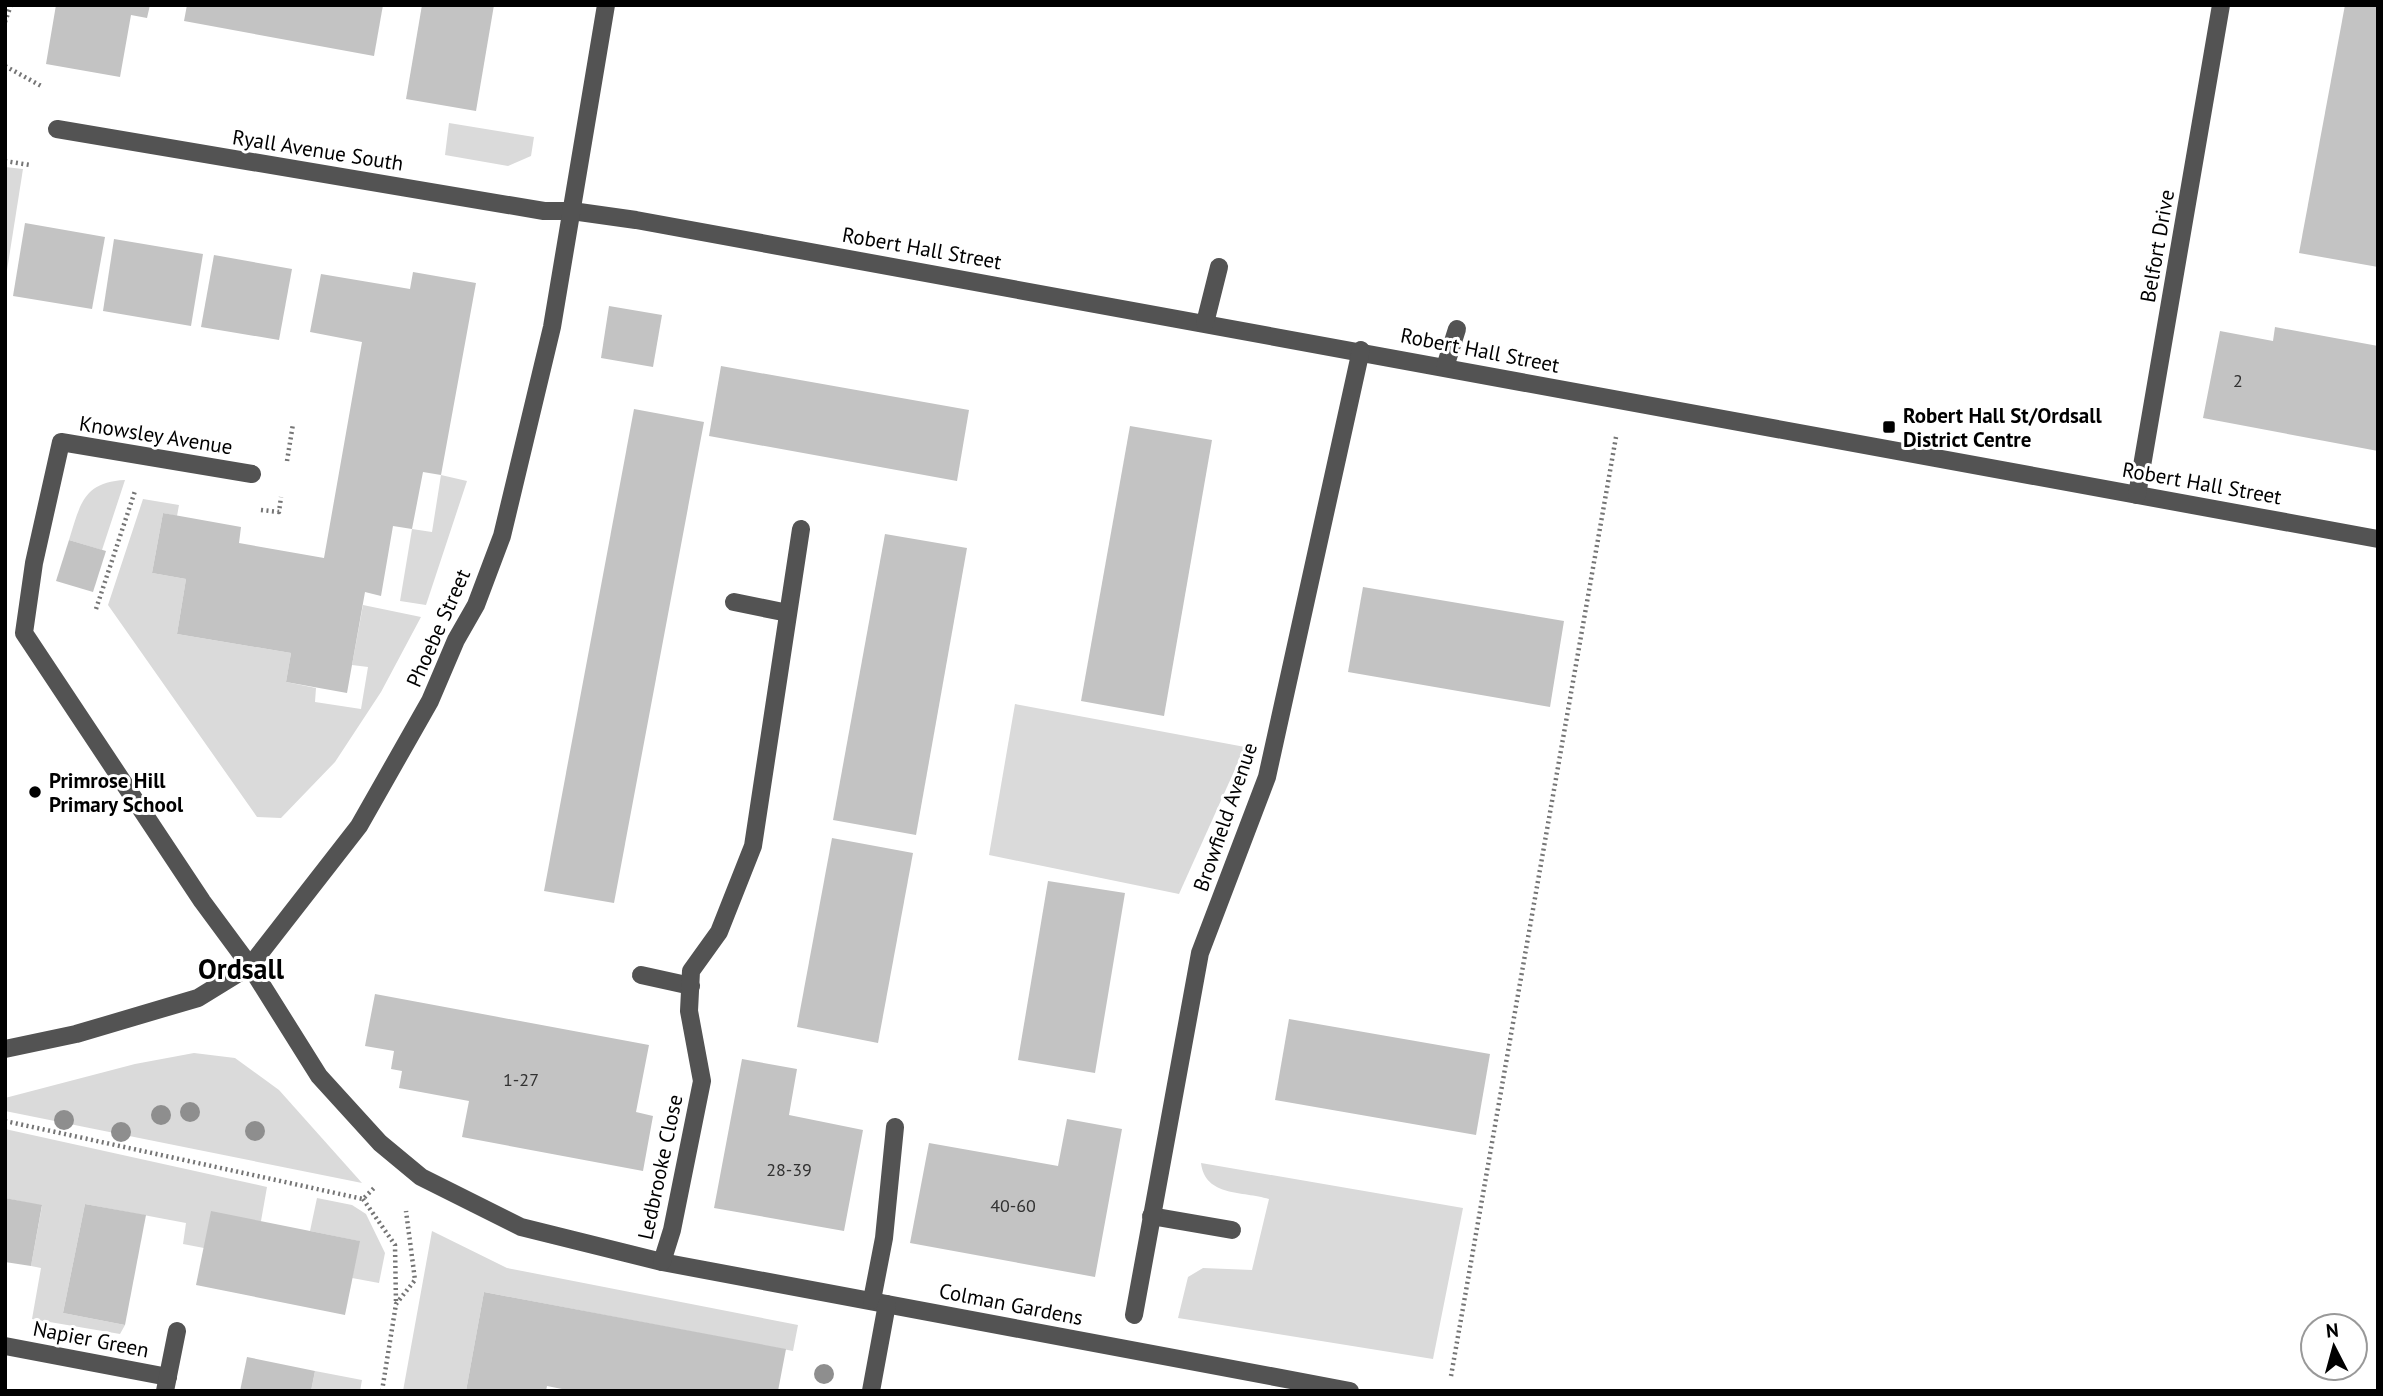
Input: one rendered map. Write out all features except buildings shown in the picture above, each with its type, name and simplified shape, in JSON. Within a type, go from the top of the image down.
[{"type":"street","name":"Phoebe Street","points":[[5,1049],[76,1034],[198,998],[250,966],[359,826],[430,701],[456,640],[476,605],[502,536],[552,327],[606,5]]},
{"type":"street","name":"Belfort Drive","points":[[2137,495],[2221,5]]},
{"type":"street","name":"Ryall Avenue South","points":[[57,130],[544,211],[572,211]]},
{"type":"street","name":"Robert Hall Street","points":[[572,211],[1361,350],[2378,539]]},
{"type":"street","points":[[1205,323],[1219,267]]},
{"type":"street","points":[[1445,367],[1457,329]]},
{"type":"street","name":"Browfield Avenue","points":[[1134,1315],[1200,953],[1267,777],[1361,350]]},
{"type":"street","name":"Knowsley Avenue","points":[[250,966],[202,901],[24,633],[34,563],[61,442],[252,474]]},
{"type":"street","name":"Ledbrooke Close","points":[[250,966],[319,1076],[380,1143],[421,1177],[521,1227],[662,1262],[672,1230],[702,1082],[688,1011],[691,971],[719,932],[753,846],[802,528]]},
{"type":"street","points":[[734,602],[788,613]]},
{"type":"street","points":[[641,975],[691,986]]},
{"type":"street","points":[[871,1391],[895,1127]]},
{"type":"street","points":[[1151,1216],[1232,1230]]},
{"type":"street","name":"Colman Gardens","points":[[662,1262],[1341,1390]]},
{"type":"street","name":"Napier Green","points":[[5,1346],[167,1384],[177,1331]]},
{"type":"path","points":[[5,22],[11,5]]},
{"type":"path","points":[[5,66],[43,87]]},
{"type":"path","points":[[5,161],[30,165]]},
{"type":"path","points":[[285,474],[293,424]]},
{"type":"path","points":[[1451,1376],[1618,426]]},
{"type":"path","points":[[253,508],[279,512],[283,487]]},
{"type":"path","points":[[96,609],[135,491],[148,492]]},
{"type":"path","points":[[5,1121],[363,1199],[395,1245],[396,1304],[383,1391]]},
{"type":"path","points":[[363,1199],[391,1174],[421,1177]]},
{"type":"path","points":[[396,1304],[415,1280],[408,1199]]},
{"type":"shaded area","points":[[449,123],[534,137],[531,156],[508,166],[445,155]]},
{"type":"shaded area","points":[[5,167],[23,169],[5,283]]},
{"type":"shaded area","points":[[441,475],[467,481],[426,605],[400,601],[412,529],[432,532]]},
{"type":"shaded area","points":[[125,480],[102,550],[69,540],[85,498],[100,485]]},
{"type":"shaded area","points":[[143,499],[179,505],[177,516],[163,513],[152,573],[186,579],[177,634],[291,653],[286,682],[316,688],[315,702],[361,709],[368,667],[352,665],[363,605],[421,617],[381,692],[335,762],[281,818],[257,817],[108,605]]},
{"type":"shaded area","points":[[1015,704],[1245,747],[1179,894],[989,855]]},
{"type":"shaded area","points":[[194,1053],[235,1058],[279,1090],[362,1183],[5,1111],[5,1098],[135,1064]]},
{"type":"shaded area","points":[[5,1129],[267,1187],[261,1221],[204,1248],[183,1244],[186,1223],[85,1204],[63,1313],[125,1325],[120,1334],[32,1319],[41,1268],[31,1266],[42,1206],[5,1198]]},
{"type":"shaded area","points":[[1201,1163],[1463,1208],[1433,1359],[1178,1318],[1188,1277],[1203,1268],[1252,1270],[1269,1199],[1217,1187],[1204,1174]]},
{"type":"shaded area","points":[[317,1198],[352,1205],[366,1214],[385,1253],[379,1283],[352,1278],[359,1241],[310,1231]]},
{"type":"shaded area","points":[[432,1231],[507,1268],[798,1325],[793,1351],[484,1292],[466,1391],[403,1391]]},
{"type":"shaded area","points":[[315,1371],[362,1380],[360,1391],[311,1391]]},
{"type":"place","name":"Robert Hall St/Ordsall District Centre","points":[[1889,427]]},
{"type":"place","name":"Primrose Hill Primary School","points":[[35,792]]},
{"type":"district","name":"Ordsall","points":[[241,968]]}]
